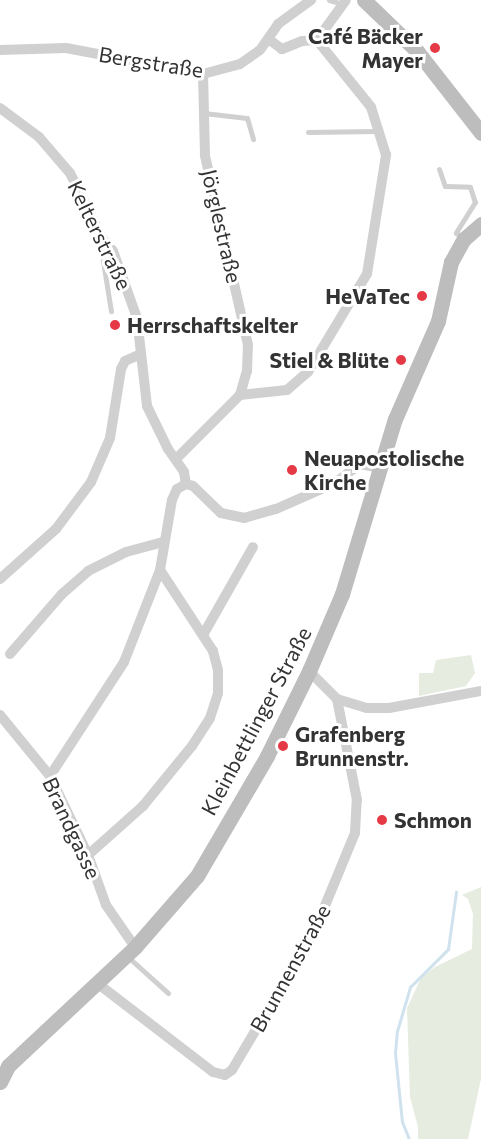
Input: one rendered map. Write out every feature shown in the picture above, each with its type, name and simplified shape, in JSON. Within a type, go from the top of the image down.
[{"type":"street","name":"Bergstraße","points":[[0,50],[66,48],[203,74],[240,64],[268,39],[278,24],[311,0]]},
{"type":"street","points":[[364,0],[417,51],[481,133]]},
{"type":"street","points":[[268,39],[282,49],[302,41],[317,40],[345,2]]},
{"type":"street","points":[[177,458],[240,395],[287,390],[308,372],[367,274],[386,155],[376,131],[371,106],[335,67],[317,40]]},
{"type":"street","name":"Jörglestraße","points":[[203,74],[205,154],[248,345],[247,371],[240,395]]},
{"type":"street","name":"Kelterstraße","points":[[0,108],[39,137],[70,173],[130,291],[147,406],[168,449],[177,458],[186,484]]},
{"type":"street","name":"Kleinbettlinger Straße","points":[[1,1079],[50,1023],[131,951],[197,876],[267,756],[309,671],[342,594],[395,419],[438,321],[451,262],[464,239],[481,224]]},
{"type":"street","points":[[0,579],[56,529],[92,482],[110,438],[121,369],[125,361],[141,354]]},
{"type":"street","points":[[50,776],[124,662],[160,570],[163,542],[172,500],[177,489],[186,484],[193,486],[221,513],[244,518],[276,509],[335,483],[360,464],[380,468]]},
{"type":"street","points":[[10,654],[62,594],[88,571],[126,552],[163,542]]},
{"type":"street","points":[[202,635],[253,547]]},
{"type":"street","points":[[88,855],[143,806],[210,718],[218,693],[218,670],[202,635],[160,570]]},
{"type":"street","points":[[309,671],[337,699],[367,708],[389,708],[481,692]]},
{"type":"street","name":"Brunnenstraße","points":[[97,982],[213,1072],[225,1076],[232,1070],[315,930],[355,833],[357,800],[337,699]]},
{"type":"street","name":"Brandgasse","points":[[0,715],[50,776],[88,855],[106,905],[131,951]]},
{"type":"lane","points":[[329,0],[345,2]]},
{"type":"lane","points":[[204,113],[247,118],[253,139]]},
{"type":"lane","points":[[308,132],[376,131]]},
{"type":"lane","points":[[439,170],[445,186],[470,187],[476,202],[456,233],[464,239]]},
{"type":"lane","points":[[108,247],[102,255],[111,311]]},
{"type":"lane","points":[[131,951],[168,993]]},
{"type":"shaded area","points":[[471,655],[475,673],[466,686],[419,696],[419,673],[433,673],[436,660]]},
{"type":"shaded area","points":[[481,887],[481,1079],[468,1139],[418,1139],[418,1127],[410,1097],[407,1008],[421,978],[435,967],[472,949],[473,914],[468,899],[462,895]]},
{"type":"waterway","points":[[409,1139],[402,1122],[395,1053],[397,1031],[410,987],[448,949],[456,892]]},
{"type":"place","name":"Café Bäcker Mayer","points":[[435,48]]},
{"type":"place","name":"HeVaTec","points":[[422,296]]},
{"type":"place","name":"Herrschaftskelter","points":[[115,325]]},
{"type":"place","name":"Stiel & Blüte","points":[[401,360]]},
{"type":"place","name":"Neuapostolische Kirche","points":[[292,470]]},
{"type":"place","name":"Grafenberg Brunnenstr.","points":[[283,746]]},
{"type":"place","name":"Schmon","points":[[382,820]]}]
